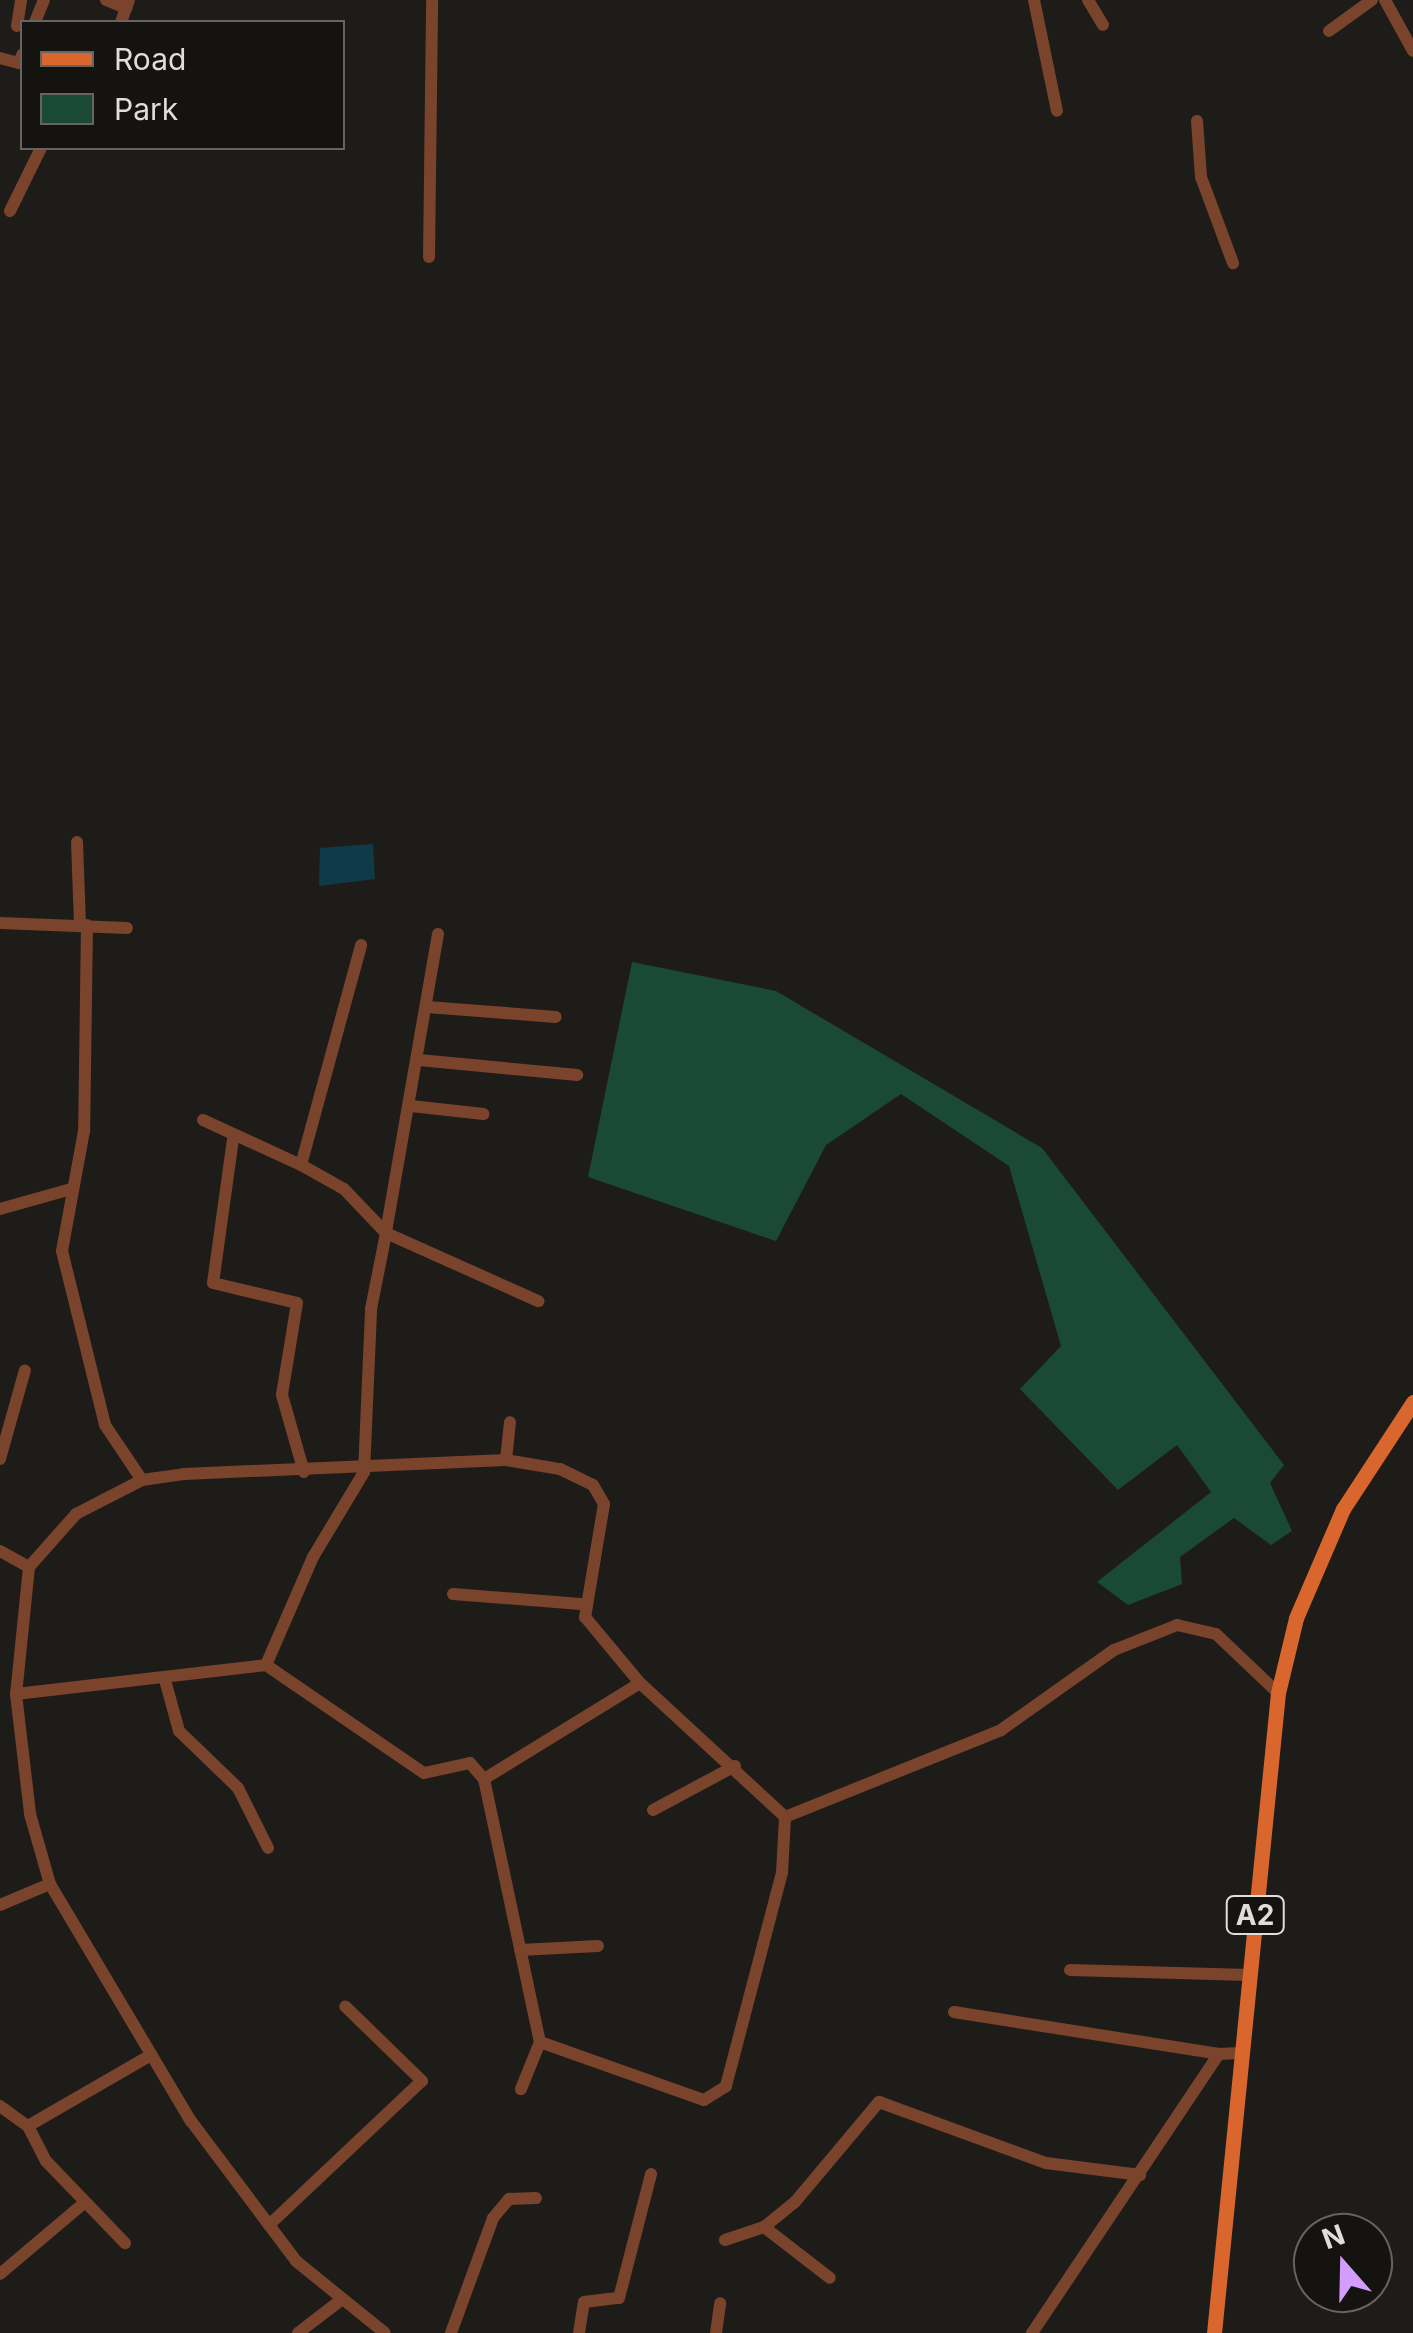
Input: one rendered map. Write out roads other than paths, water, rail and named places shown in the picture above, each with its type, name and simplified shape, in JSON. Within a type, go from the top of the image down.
[{"type":"main road","name":"A2","points":[[1214,2333],[1278,1693],[1323,1551],[1413,1402]]},
{"type":"street","points":[[17,26],[21,0]]},
{"type":"street","points":[[106,0],[127,4]]},
{"type":"street","points":[[429,256],[432,0]]},
{"type":"street","points":[[1034,0],[1058,111]]},
{"type":"street","points":[[1088,0],[1103,25]]},
{"type":"street","points":[[1330,31],[1372,0]]},
{"type":"street","points":[[1385,0],[1413,51]]},
{"type":"street","points":[[1196,120],[1201,178],[1233,263]]},
{"type":"street","points":[[10,211],[40,150]]},
{"type":"street","points":[[77,842],[88,1057],[62,1252],[98,1401],[142,1480]]},
{"type":"street","points":[[0,924],[127,928]]},
{"type":"street","points":[[266,1665],[364,1472],[371,1310],[411,1106],[438,934]]},
{"type":"street","points":[[302,1165],[361,945]]},
{"type":"street","points":[[427,1006],[556,1017]]},
{"type":"street","points":[[418,1060],[577,1075]]},
{"type":"street","points":[[411,1106],[484,1114]]},
{"type":"street","points":[[203,1120],[232,1139],[302,1165],[344,1189],[386,1232],[538,1301]]},
{"type":"street","points":[[232,1139],[213,1283],[296,1303],[282,1395],[304,1472]]},
{"type":"street","points":[[0,1209],[71,1188]]},
{"type":"street","points":[[0,1459],[25,1370]]},
{"type":"street","points":[[506,1460],[510,1422]]},
{"type":"street","points":[[385,2333],[341,2300],[268,2225],[151,2055],[50,1884],[30,1814],[16,1694],[29,1567],[76,1514],[142,1480],[364,1472],[506,1460],[560,1468],[600,1493],[599,1548],[581,1604]]},
{"type":"street","points":[[0,1552],[29,1567]]},
{"type":"street","points":[[453,1594],[581,1604],[640,1683],[735,1766],[785,1817],[782,1873],[726,2086],[704,2100],[540,2042]]},
{"type":"street","points":[[785,1817],[1013,1724],[1114,1650],[1178,1624],[1216,1634],[1278,1693]]},
{"type":"street","points":[[16,1694],[165,1680],[266,1665],[424,1773],[463,1760],[484,1778],[540,2042],[521,2089]]},
{"type":"street","points":[[165,1680],[180,1731],[238,1788],[268,1848]]},
{"type":"street","points":[[484,1778],[640,1683]]},
{"type":"street","points":[[653,1810],[735,1766]]},
{"type":"street","points":[[0,1905],[50,1884]]},
{"type":"street","points":[[520,1950],[598,1946]]},
{"type":"street","points":[[1070,1970],[1249,1975]]},
{"type":"street","points":[[268,2225],[422,2081],[345,2006]]},
{"type":"street","points":[[954,2012],[1219,2054],[1240,2053]]},
{"type":"street","points":[[1032,2333],[1219,2054]]},
{"type":"street","points":[[28,2126],[151,2055]]},
{"type":"street","points":[[725,2240],[764,2228],[879,2102],[1046,2163],[1140,2175]]},
{"type":"street","points":[[2,2111],[28,2126],[84,2203],[125,2243]]},
{"type":"street","points":[[579,2333],[584,2302],[619,2298],[652,2174]]},
{"type":"street","points":[[451,2333],[493,2218],[509,2199],[536,2198]]},
{"type":"street","points":[[0,2274],[84,2203]]},
{"type":"street","points":[[764,2228],[830,2278]]},
{"type":"street","points":[[298,2333],[341,2300]]},
{"type":"street","points":[[716,2333],[720,2302]]},
{"type":"water","points":[[373,844],[375,879],[319,886],[320,848]]}]
